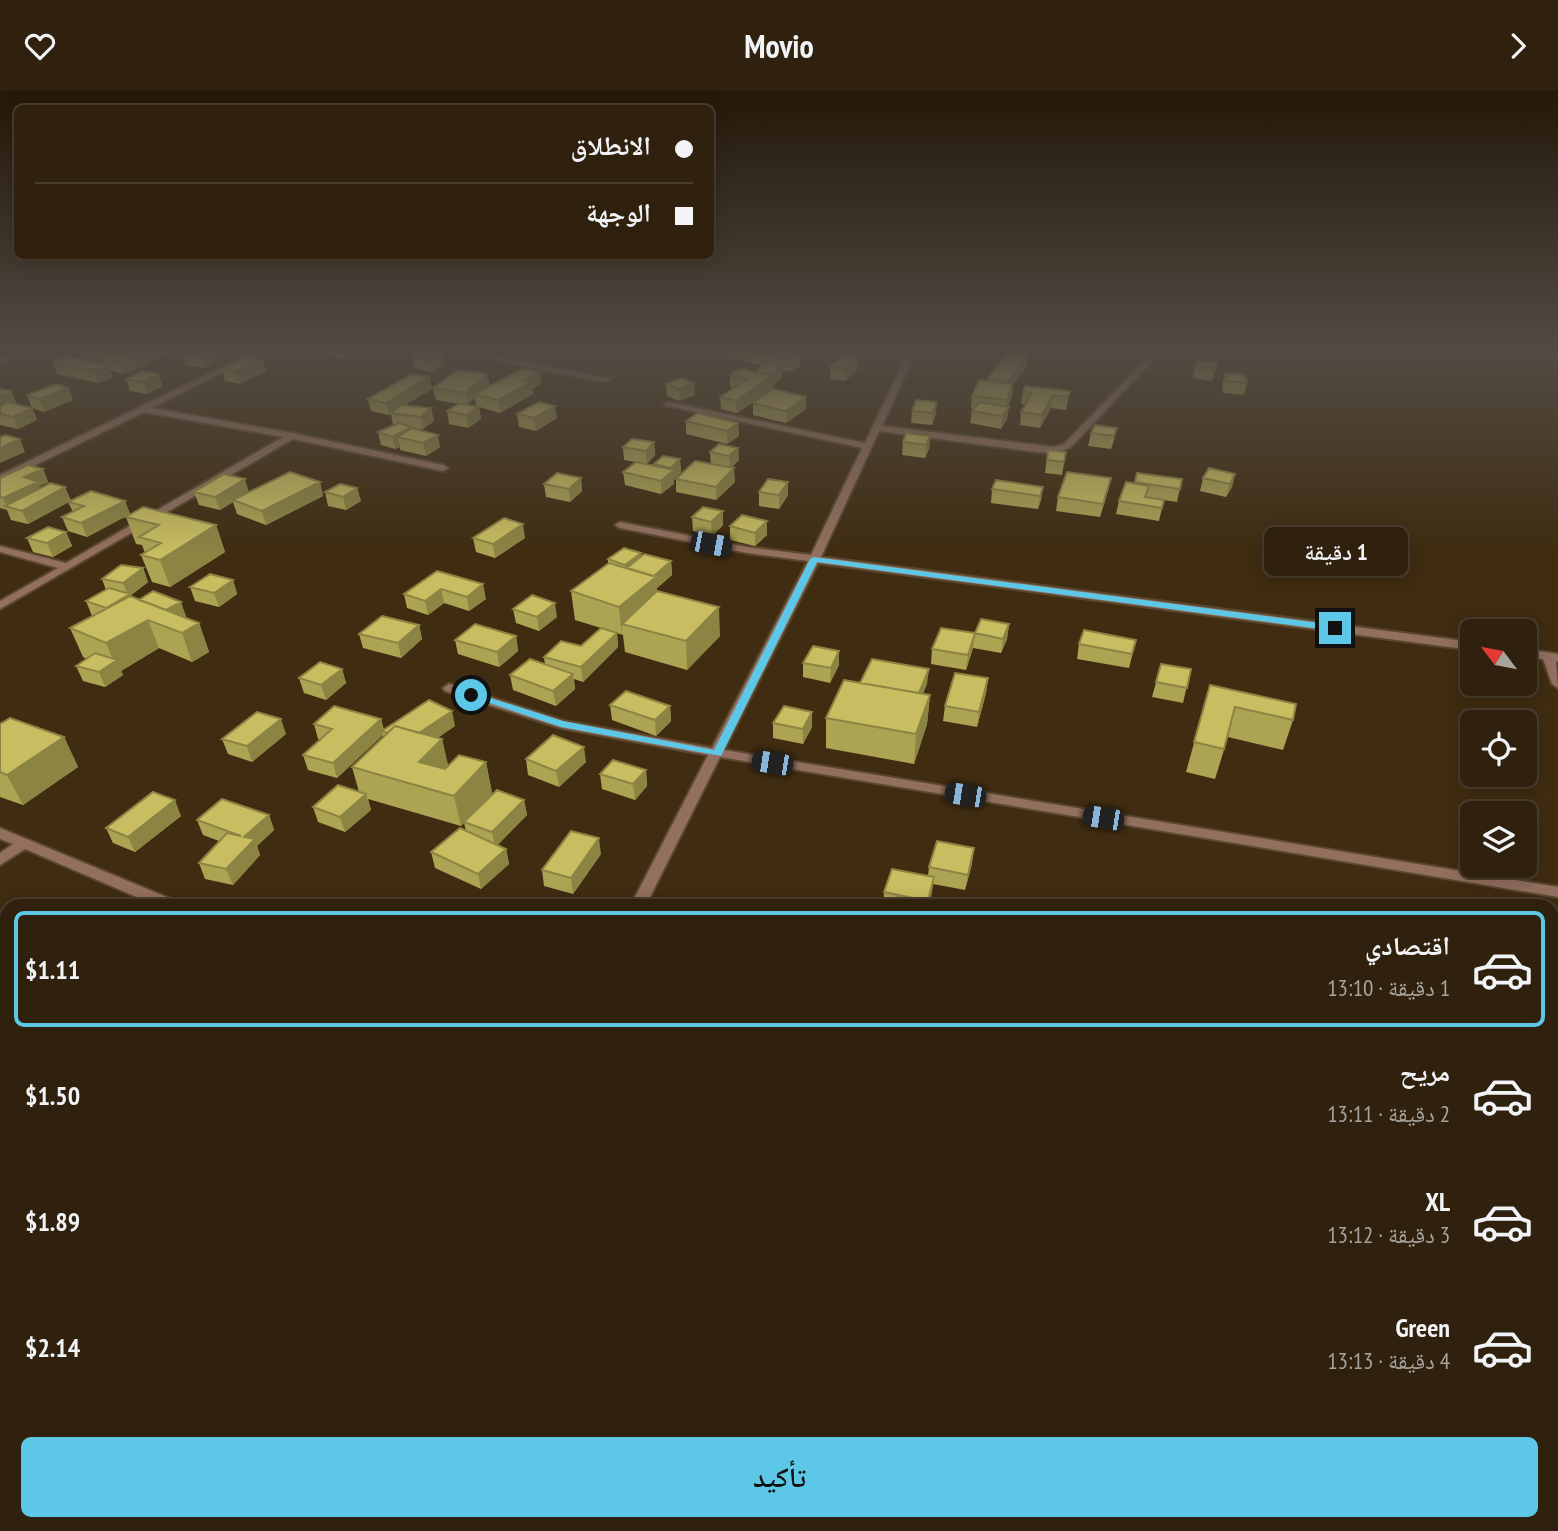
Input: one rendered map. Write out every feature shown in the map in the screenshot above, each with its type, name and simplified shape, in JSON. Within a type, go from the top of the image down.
[{"type":"street","points":[[0,479],[120,419]]},
{"type":"street","points":[[203,419],[443,468]]},
{"type":"street","points":[[737,419],[866,446]]},
{"type":"street","points":[[641,899],[717,754],[880,419]]},
{"type":"street","points":[[876,428],[1037,449],[1060,449],[1067,446],[1093,419]]},
{"type":"street","points":[[0,605],[292,436]]},
{"type":"street","points":[[620,525],[747,550],[1460,644]]},
{"type":"street","points":[[0,549],[68,567]]},
{"type":"street","points":[[1553,657],[1558,684]]},
{"type":"street","points":[[449,688],[561,724],[717,754],[1558,892]]},
{"type":"street","points":[[0,833],[157,899]]},
{"type":"street","points":[[0,860],[24,843]]},
{"type":"building","points":[[723,419],[738,423],[727,431],[686,421]]},
{"type":"building","points":[[399,423],[412,427],[392,437],[378,432]]},
{"type":"building","points":[[1095,425],[1117,428],[1114,436],[1091,433]]},
{"type":"building","points":[[412,428],[438,435],[423,443],[398,437]]},
{"type":"building","points":[[906,433],[930,436],[926,445],[903,442]]},
{"type":"building","points":[[5,435],[20,439],[0,448],[0,437]]},
{"type":"building","points":[[632,439],[654,442],[646,451],[623,447]]},
{"type":"building","points":[[719,444],[738,448],[729,456],[710,452]]},
{"type":"building","points":[[1048,450],[1066,452],[1064,462],[1047,460]]},
{"type":"building","points":[[663,456],[680,459],[671,468],[654,464]]},
{"type":"building","points":[[695,461],[734,468],[716,487],[676,479]]},
{"type":"building","points":[[636,462],[674,470],[661,481],[623,472]]},
{"type":"building","points":[[28,465],[43,469],[24,477],[38,482],[0,497],[0,478]]},
{"type":"building","points":[[1209,468],[1235,474],[1230,484],[1203,478]]},
{"type":"building","points":[[290,472],[320,482],[262,511],[233,500]]},
{"type":"building","points":[[1067,472],[1111,478],[1103,504],[1058,497]]},
{"type":"building","points":[[557,473],[581,478],[569,489],[544,484]]},
{"type":"building","points":[[1137,473],[1182,479],[1180,489],[1135,482]]},
{"type":"building","points":[[224,474],[245,479],[215,497],[194,492]]},
{"type":"building","points":[[768,479],[788,482],[779,495],[759,492]]},
{"type":"building","points":[[996,480],[1043,487],[1040,496],[992,489]]},
{"type":"building","points":[[1126,482],[1149,486],[1145,497],[1164,500],[1162,508],[1119,501]]},
{"type":"building","points":[[50,483],[65,487],[22,511],[5,506]]},
{"type":"building","points":[[340,484],[357,488],[343,497],[325,492]]},
{"type":"building","points":[[91,491],[125,501],[81,523],[62,517],[84,506],[68,502]]},
{"type":"building","points":[[143,507],[216,525],[160,560],[141,555],[161,543],[139,537],[159,525],[126,517]]},
{"type":"building","points":[[703,507],[723,511],[711,522],[692,517]]},
{"type":"building","points":[[742,515],[767,521],[755,533],[730,526]]},
{"type":"building","points":[[504,518],[523,524],[493,544],[473,538]]},
{"type":"building","points":[[48,527],[66,532],[47,543],[27,538]]},
{"type":"building","points":[[624,548],[641,553],[625,565],[608,559]]},
{"type":"building","points":[[644,554],[671,561],[654,576],[627,568]]},
{"type":"building","points":[[609,563],[656,577],[619,607],[571,591]]},
{"type":"building","points":[[121,565],[143,568],[123,583],[102,579]]},
{"type":"building","points":[[437,571],[483,584],[467,597],[441,589],[425,601],[404,594]]},
{"type":"building","points":[[210,574],[233,580],[214,593],[190,587]]},
{"type":"building","points":[[109,588],[130,594],[106,608],[86,601]]},
{"type":"building","points":[[153,591],[181,602],[166,610],[139,600]]},
{"type":"building","points":[[657,591],[719,607],[686,641],[622,624]]},
{"type":"building","points":[[532,595],[555,603],[537,617],[513,609]]},
{"type":"building","points":[[130,596],[199,623],[182,633],[148,620],[106,643],[70,628]]},
{"type":"building","points":[[382,616],[419,625],[398,643],[359,634]]},
{"type":"building","points":[[981,619],[1009,624],[1003,639],[975,633]]},
{"type":"building","points":[[475,624],[516,636],[497,652],[455,640]]},
{"type":"building","points":[[601,628],[617,633],[581,667],[544,657],[561,641],[581,646]]},
{"type":"building","points":[[941,628],[975,633],[968,655],[932,649]]},
{"type":"building","points":[[1084,630],[1136,640],[1132,654],[1079,644]]},
{"type":"building","points":[[813,646],[839,651],[831,668],[803,663]]},
{"type":"building","points":[[95,653],[117,660],[99,672],[76,666]]},
{"type":"building","points":[[530,659],[573,674],[553,691],[510,675]]},
{"type":"building","points":[[872,659],[929,669],[919,693],[860,683]]},
{"type":"building","points":[[320,662],[342,669],[321,685],[299,678]]},
{"type":"building","points":[[1161,664],[1191,669],[1187,688],[1156,682]]},
{"type":"building","points":[[955,673],[988,678],[979,712],[945,706]]},
{"type":"building","points":[[844,680],[930,695],[916,734],[826,718]]},
{"type":"building","points":[[1210,685],[1296,704],[1293,720],[1235,707],[1224,749],[1194,742]]},
{"type":"building","points":[[626,691],[670,706],[655,720],[610,705]]},
{"type":"building","points":[[429,700],[452,711],[419,733],[395,726],[387,733],[382,731]]},
{"type":"building","points":[[334,706],[381,719],[333,763],[303,755],[332,729],[314,724]]},
{"type":"building","points":[[784,706],[812,712],[803,729],[773,723]]},
{"type":"building","points":[[257,712],[281,719],[247,746],[222,739]]},
{"type":"building","points":[[10,718],[64,737],[7,775],[0,772],[0,724]]},
{"type":"building","points":[[395,726],[442,739],[419,762],[445,769],[459,755],[486,762],[454,796],[352,767]]},
{"type":"building","points":[[553,735],[584,747],[556,771],[526,759]]},
{"type":"building","points":[[613,760],[646,770],[633,784],[600,774]]},
{"type":"building","points":[[338,785],[366,794],[340,817],[313,807]]},
{"type":"building","points":[[497,790],[524,800],[492,832],[464,822]]},
{"type":"building","points":[[153,792],[175,800],[128,837],[106,828]]},
{"type":"building","points":[[222,799],[269,815],[244,837],[255,839],[226,869],[199,863],[227,833],[241,836],[197,820]]},
{"type":"building","points":[[460,828],[506,849],[478,874],[431,852]]},
{"type":"building","points":[[571,831],[599,838],[571,878],[542,870]]},
{"type":"building","points":[[937,841],[974,848],[968,875],[929,867]]},
{"type":"building","points":[[892,869],[934,877],[928,899],[884,892]]},
{"type":"route","points":[[471,695],[561,724],[717,754],[814,559],[1335,628]]}]
